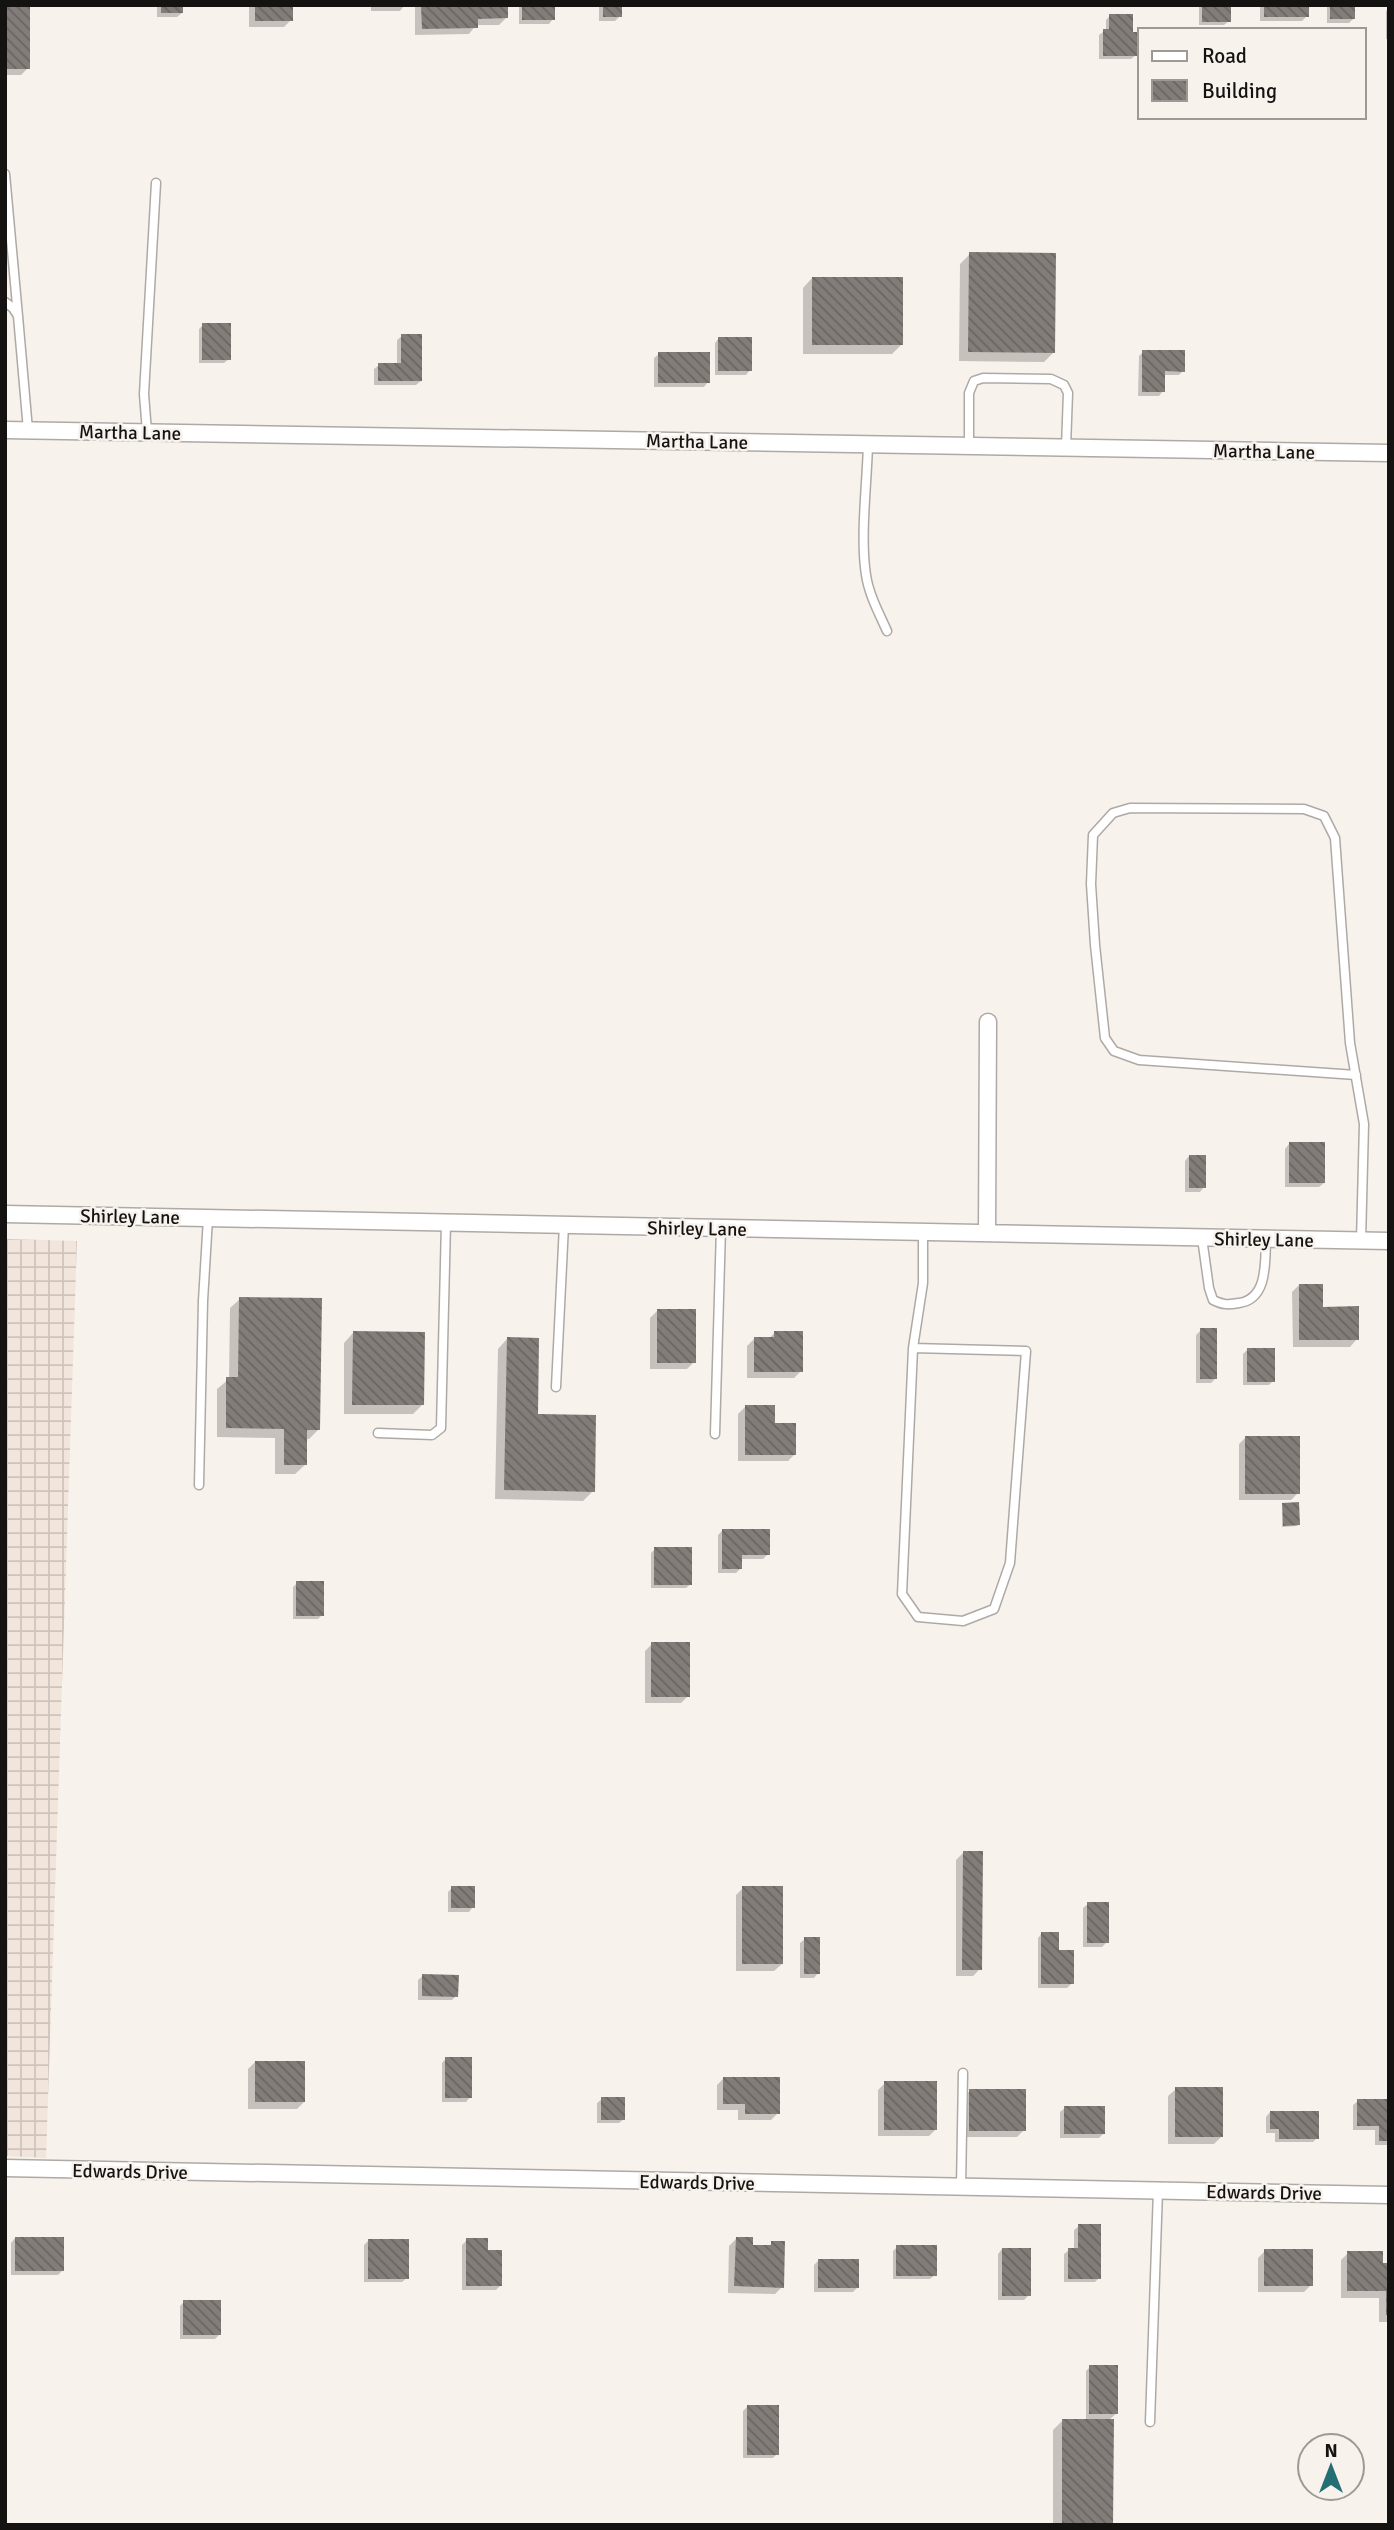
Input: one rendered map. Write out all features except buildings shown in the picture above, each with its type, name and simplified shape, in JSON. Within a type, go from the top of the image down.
[{"type":"street","name":"Martha Lane","points":[[5,430],[1389,453]]},
{"type":"street","points":[[987,1233],[988,1022]]},
{"type":"street","name":"Shirley Lane","points":[[5,1214],[1389,1241]]},
{"type":"street","name":"Edwards Drive","points":[[5,2168],[1389,2195]]},
{"type":"lane","points":[[5,174],[28,430]]},
{"type":"lane","points":[[147,432],[144,394],[156,183]]},
{"type":"lane","points":[[5,302],[18,316]]},
{"type":"lane","points":[[968,446],[969,393],[974,381],[983,378],[1051,379],[1064,385],[1068,393],[1066,447]]},
{"type":"lane","points":[[868,444],[866,575],[873,601],[887,631]]},
{"type":"lane","points":[[1356,1076],[1139,1060],[1114,1051],[1105,1038],[1091,884],[1093,835],[1113,813],[1130,808],[1304,809],[1324,816],[1335,838],[1350,1043],[1356,1076],[1364,1124],[1361,1241]]},
{"type":"lane","points":[[199,1485],[203,1301],[208,1218]]},
{"type":"lane","points":[[378,1433],[432,1435],[441,1428],[446,1223]]},
{"type":"lane","points":[[556,1387],[564,1225]]},
{"type":"lane","points":[[715,1434],[721,1228]]},
{"type":"lane","points":[[913,1348],[1026,1351],[1010,1563],[994,1609],[963,1621],[918,1617],[902,1594],[913,1348],[923,1283],[923,1233]]},
{"type":"lane","points":[[1202,1238],[1213,1300],[1223,1306],[1248,1302],[1258,1293],[1264,1276],[1266,1239]]},
{"type":"lane","points":[[961,2187],[962,2073]]},
{"type":"lane","points":[[1150,2422],[1158,2190]]},
{"type":"shaded area","points":[[5,1239],[77,1241],[46,2158],[5,2156]]}]
